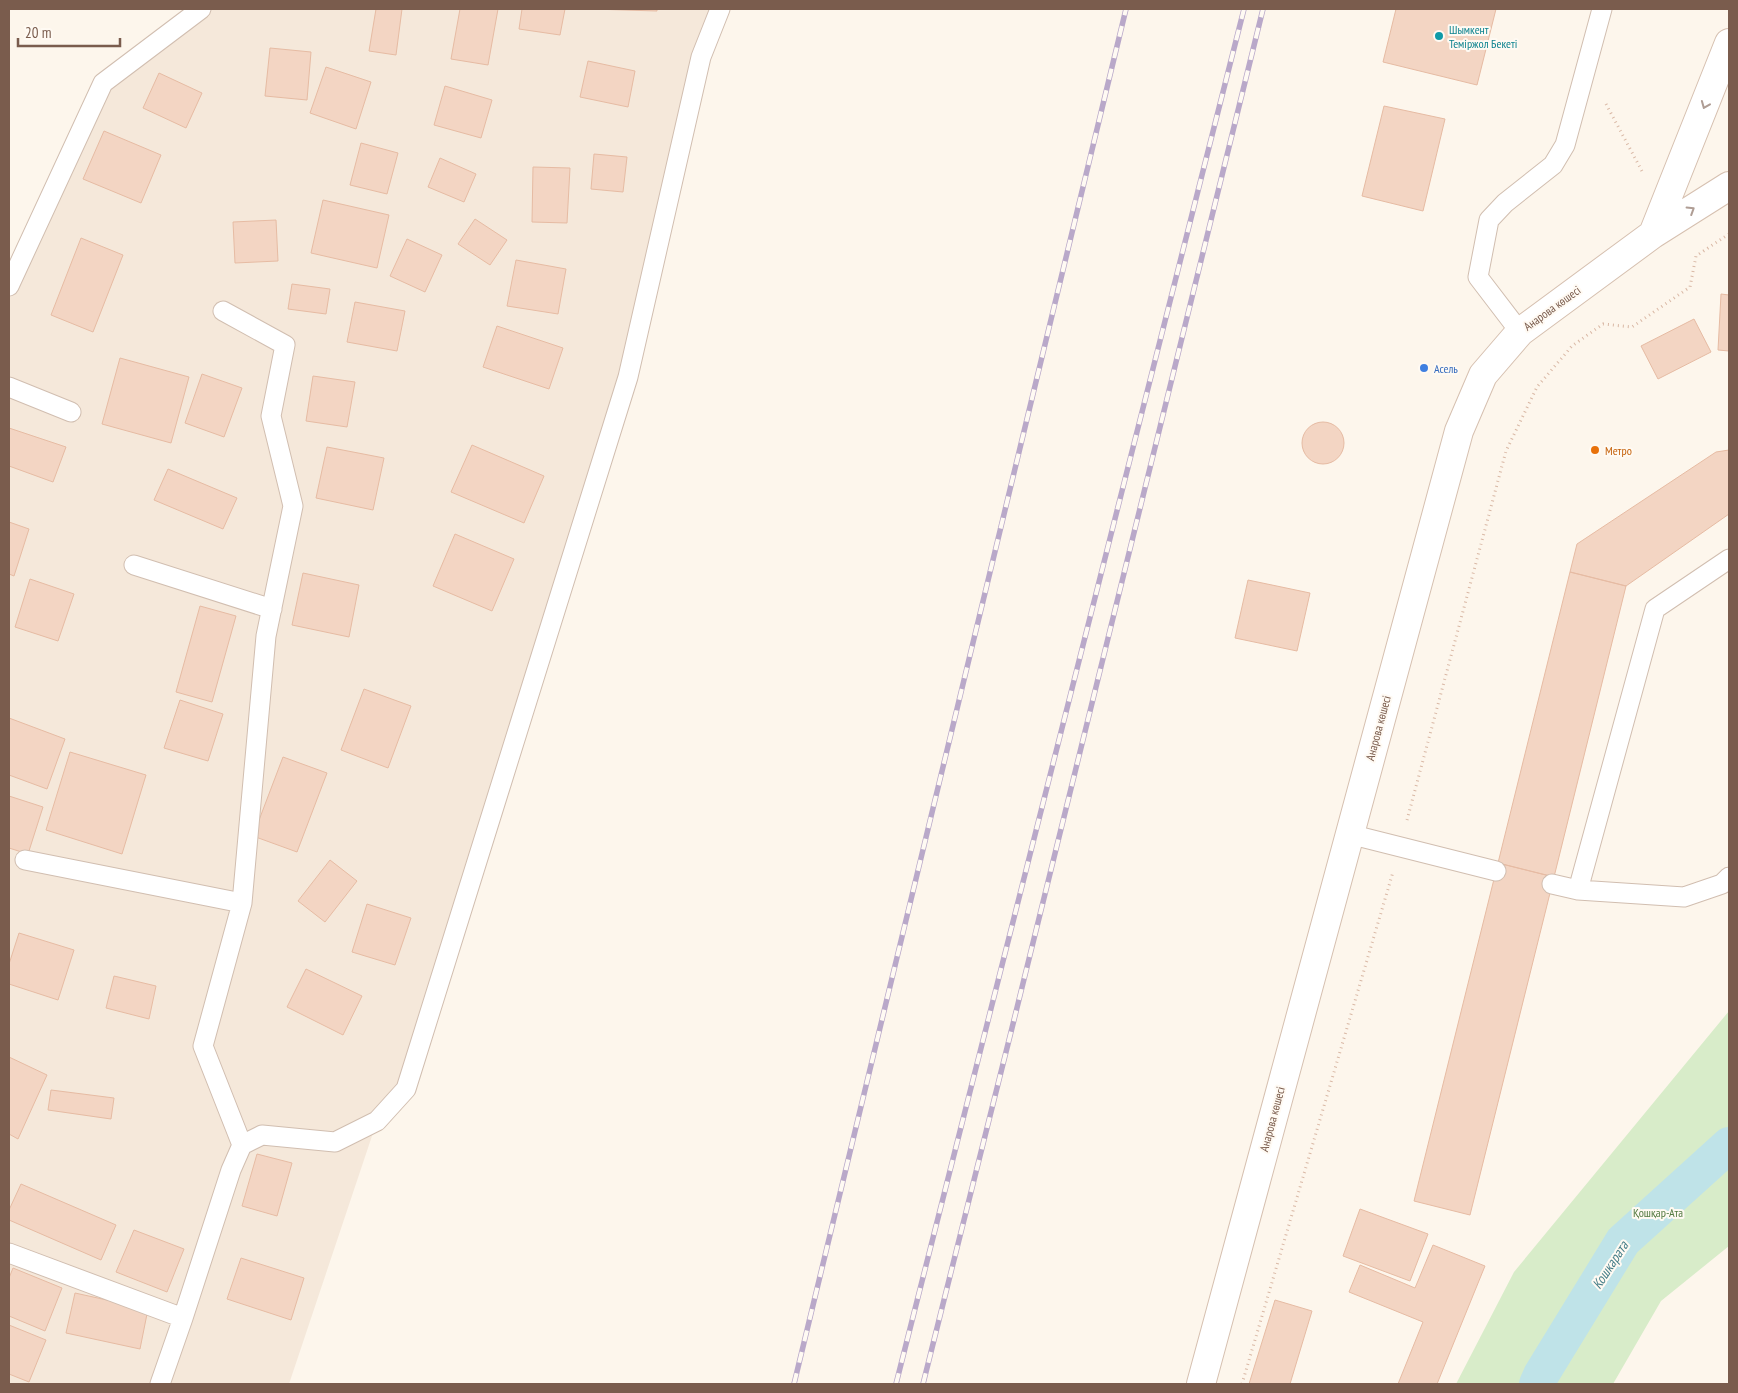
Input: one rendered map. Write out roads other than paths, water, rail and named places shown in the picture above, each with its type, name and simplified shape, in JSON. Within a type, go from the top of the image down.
[{"type":"main road","points":[[1652,234],[1722,83],[1729,44]]},
{"type":"main road","name":"Анарова көшесі","points":[[1201,1384],[1459,431],[1484,375],[1520,332],[1652,234],[1729,186]]},
{"type":"lane","points":[[9,286],[103,83],[201,9]]},
{"type":"lane","points":[[160,1384],[230,1170],[242,1145],[262,1135],[335,1142],[377,1121],[406,1090],[628,377],[701,57],[720,9]]},
{"type":"lane","points":[[1520,332],[1478,276],[1489,220],[1505,203],[1553,165],[1565,145],[1602,9]]},
{"type":"lane","points":[[223,311],[286,345],[271,416],[293,506],[266,636],[242,902],[203,1046],[242,1145]]},
{"type":"lane","points":[[9,388],[71,412]]},
{"type":"lane","points":[[1578,890],[1655,609],[1729,559]]},
{"type":"lane","points":[[134,565],[272,609]]},
{"type":"lane","points":[[1349,834],[1496,871]]},
{"type":"lane","points":[[25,860],[242,902]]},
{"type":"lane","points":[[1552,884],[1578,890],[1684,898],[1722,884],[1729,877]]},
{"type":"lane","points":[[9,1253],[183,1318]]},
{"type":"waterway","name":"Кошкарата","points":[[1537,1384],[1623,1241],[1729,1145]]},
{"type":"railway","points":[[794,1384],[1126,9]]},
{"type":"railway","points":[[896,1384],[1244,9]]},
{"type":"railway","points":[[923,1384],[1263,9]]},
{"type":"place","name":"Шымкент Теміржол Бекеті","points":[[1439,36]]},
{"type":"place","name":"Асель","points":[[1424,368]]},
{"type":"place","name":"Метро","points":[[1595,450]]},
{"type":"park label","name":"Қошқар-Ата","points":[[1658,1212]]}]
